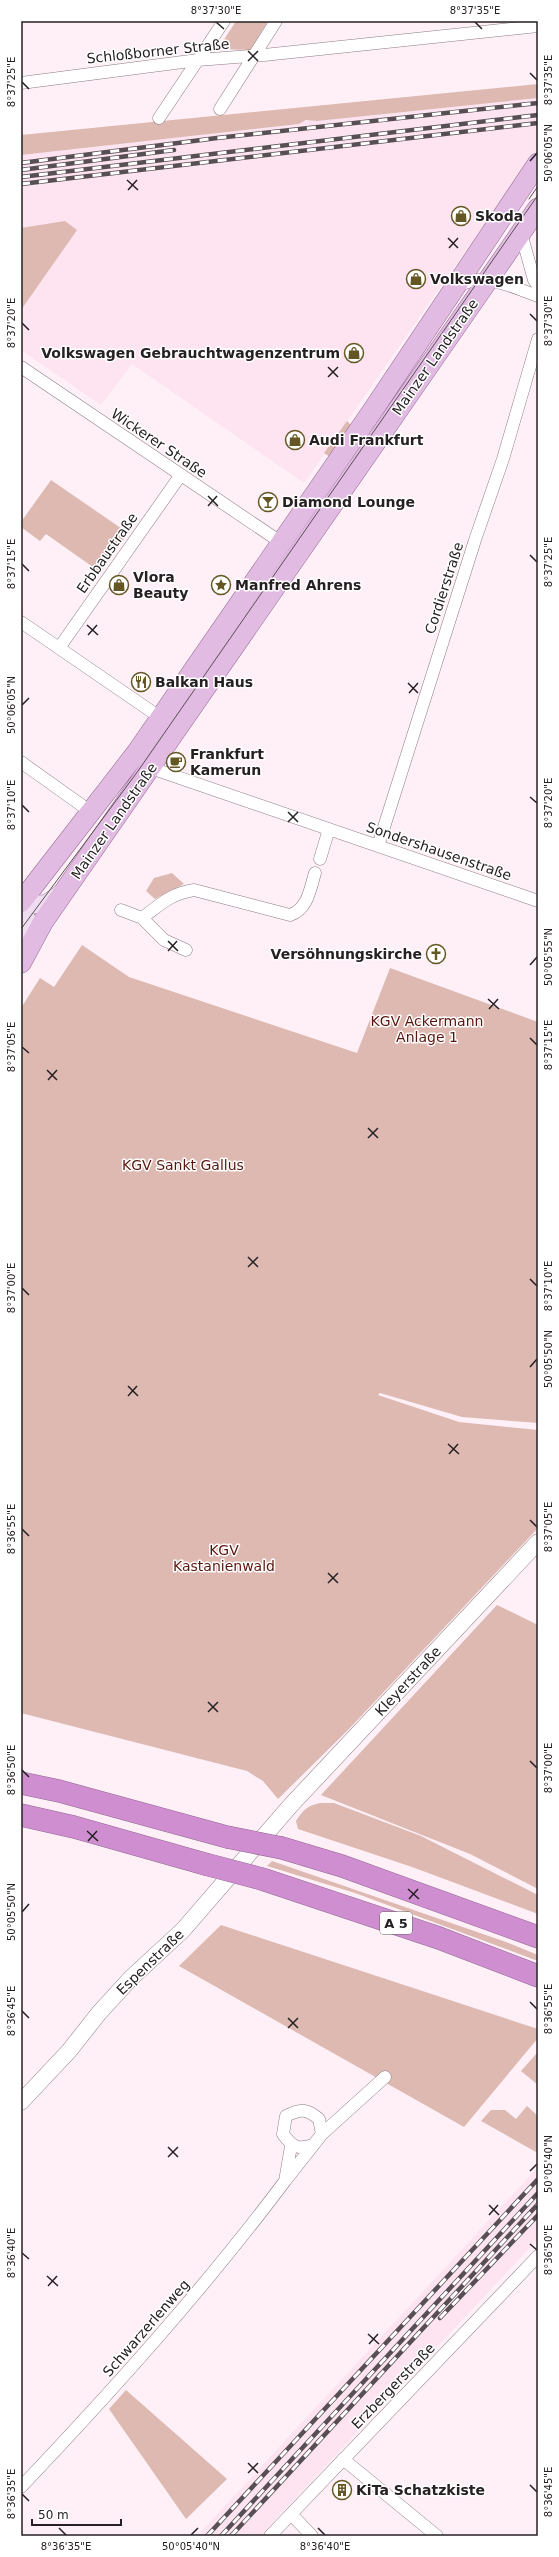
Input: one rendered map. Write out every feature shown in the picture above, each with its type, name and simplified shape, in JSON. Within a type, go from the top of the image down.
[{"type":"highway","name":"A 5","points":[[21,1783],[58,1791],[227,1837],[282,1848],[356,1871],[538,1937]]},
{"type":"highway","name":"A 5","points":[[21,1815],[74,1827],[262,1879],[439,1938],[538,1976]]},
{"type":"main road","name":"Mainzer Landstraße","points":[[21,902],[91,812],[160,718],[394,379],[478,250],[538,163]]},
{"type":"main road","name":"Mainzer Landstraße","points":[[24,958],[43,922],[538,208]]},
{"type":"main road","points":[[21,883],[32,878],[49,865]]},
{"type":"main road","points":[[21,906],[30,907],[46,904],[66,889]]},
{"type":"main road","points":[[21,909],[27,920],[24,958]]},
{"type":"street","points":[[159,118],[224,21]]},
{"type":"street","points":[[220,109],[276,21]]},
{"type":"street","name":"Schloßborner Straße","points":[[21,83],[198,60],[254,56],[538,26]]},
{"type":"street","points":[[521,233],[534,280],[538,286]]},
{"type":"street","points":[[478,250],[482,267],[489,278]]},
{"type":"street","points":[[451,291],[473,280],[489,278],[538,296]]},
{"type":"street","name":"Cordierstraße","points":[[378,846],[470,554],[503,459],[538,339]]},
{"type":"street","name":"Wickerer Straße","points":[[21,367],[180,476],[282,543]]},
{"type":"street","name":"Erbbaustraße","points":[[60,648],[180,476]]},
{"type":"street","points":[[21,622],[160,718]]},
{"type":"street","points":[[21,762],[91,812]]},
{"type":"street","name":"Sondershausenstraße","points":[[151,768],[538,901]]},
{"type":"street","points":[[320,859],[329,830]]},
{"type":"street","points":[[142,918],[168,898],[178,893],[194,890],[290,915],[298,912],[305,905],[316,873]]},
{"type":"street","points":[[121,910],[142,918],[164,940],[186,950]]},
{"type":"street","name":"Kleyerstraße","points":[[278,1820],[538,1542]]},
{"type":"street","name":"Espenstraße","points":[[21,2102],[69,2051],[131,1978],[183,1930],[278,1820]]},
{"type":"street","name":"Schwarzerlenweg","points":[[21,2487],[103,2401],[219,2266],[322,2134],[385,2077]]},
{"type":"street","points":[[314,2146],[301,2149],[291,2146],[283,2134],[286,2116],[298,2110],[309,2110],[320,2119],[322,2134]]},
{"type":"street","name":"Schwarzerlenweg","points":[[285,2181],[291,2146]]},
{"type":"street","name":"Erzbergerstraße","points":[[270,2536],[538,2256]]},
{"type":"street","points":[[343,2458],[437,2536]]},
{"type":"street","points":[[291,2514],[312,2536]]},
{"type":"shaded area","points":[[538,98],[538,147],[304,483],[132,364],[101,405],[21,350],[21,155],[299,124],[312,119],[317,121]]},
{"type":"shaded area","points":[[538,2167],[538,2239],[260,2536],[197,2536]]},
{"type":"green space","points":[[236,21],[268,21],[250,50],[218,49]]},
{"type":"green space","points":[[538,84],[538,98],[317,121],[306,120],[299,124],[21,155],[21,135]]},
{"type":"green space","points":[[65,221],[77,230],[21,310],[21,228]]},
{"type":"green space","points":[[347,421],[351,425],[333,459],[324,453]]},
{"type":"green space","points":[[51,480],[128,533],[100,572],[46,534],[40,541],[21,527],[21,522]]},
{"type":"green space","points":[[172,873],[184,884],[155,899],[146,891],[154,878]]},
{"type":"green space","points":[[82,945],[129,977],[357,1053],[390,968],[538,1022],[538,1423],[462,1417],[380,1393],[378,1395],[459,1422],[538,1430],[538,1528],[348,1730],[278,1799],[263,1781],[247,1771],[21,1713],[21,1008],[40,978],[54,987]]},
{"type":"green space","points":[[497,1605],[538,1625],[538,1889],[470,1854],[321,1795]]},
{"type":"green space","points":[[320,1803],[334,1803],[421,1836],[538,1895],[538,1914],[412,1867],[298,1829],[296,1821],[301,1814],[309,1807]]},
{"type":"green space","points":[[272,1861],[506,1942],[538,1955],[538,1961],[355,1893],[267,1866]]},
{"type":"green space","points":[[221,1925],[538,2029],[538,2038],[464,2127],[179,1966]]},
{"type":"green space","points":[[538,2052],[538,2085],[521,2071]]},
{"type":"green space","points":[[527,2106],[538,2116],[538,2150],[536,2152],[481,2121],[491,2110],[505,2110],[516,2119]]},
{"type":"green space","points":[[126,2390],[227,2479],[186,2519],[109,2409]]},
{"type":"tram line","points":[[529,199],[538,186]]},
{"type":"tram line","points":[[21,929],[138,771],[538,195]]},
{"type":"railway","points":[[21,163],[217,138],[538,103]]},
{"type":"railway","points":[[21,177],[538,115]]},
{"type":"railway","points":[[21,184],[538,123]]},
{"type":"railway","points":[[21,170],[174,150]]},
{"type":"railway","points":[[207,2536],[538,2179]]},
{"type":"railway","points":[[221,2536],[538,2193]]},
{"type":"railway","points":[[231,2536],[538,2204]]},
{"type":"railway","points":[[440,2318],[538,2215]]},
{"type":"place","name":"Skoda","points":[[461,216]]},
{"type":"place","name":"Volkswagen","points":[[416,279]]},
{"type":"place","name":"Volkswagen Gebrauchtwagenzentrum","points":[[354,353]]},
{"type":"place","name":"Audi Frankfurt","points":[[295,440]]},
{"type":"place","name":"Diamond Lounge","points":[[268,502]]},
{"type":"place","name":"Vlora Beauty","points":[[119,585]]},
{"type":"place","name":"Manfred Ahrens","points":[[221,585]]},
{"type":"place","name":"Balkan Haus","points":[[141,682]]},
{"type":"place","name":"Frankfurt Kamerun","points":[[176,762]]},
{"type":"place","name":"Versöhnungskirche","points":[[436,954]]},
{"type":"place","name":"KiTa Schatzkiste","points":[[342,2490]]},
{"type":"park label","name":"KGV Ackermann Anlage 1","points":[[427,1030]]},
{"type":"park label","name":"KGV Sankt Gallus","points":[[183,1165]]},
{"type":"park label","name":"KGV Kastanienwald","points":[[224,1558]]}]
